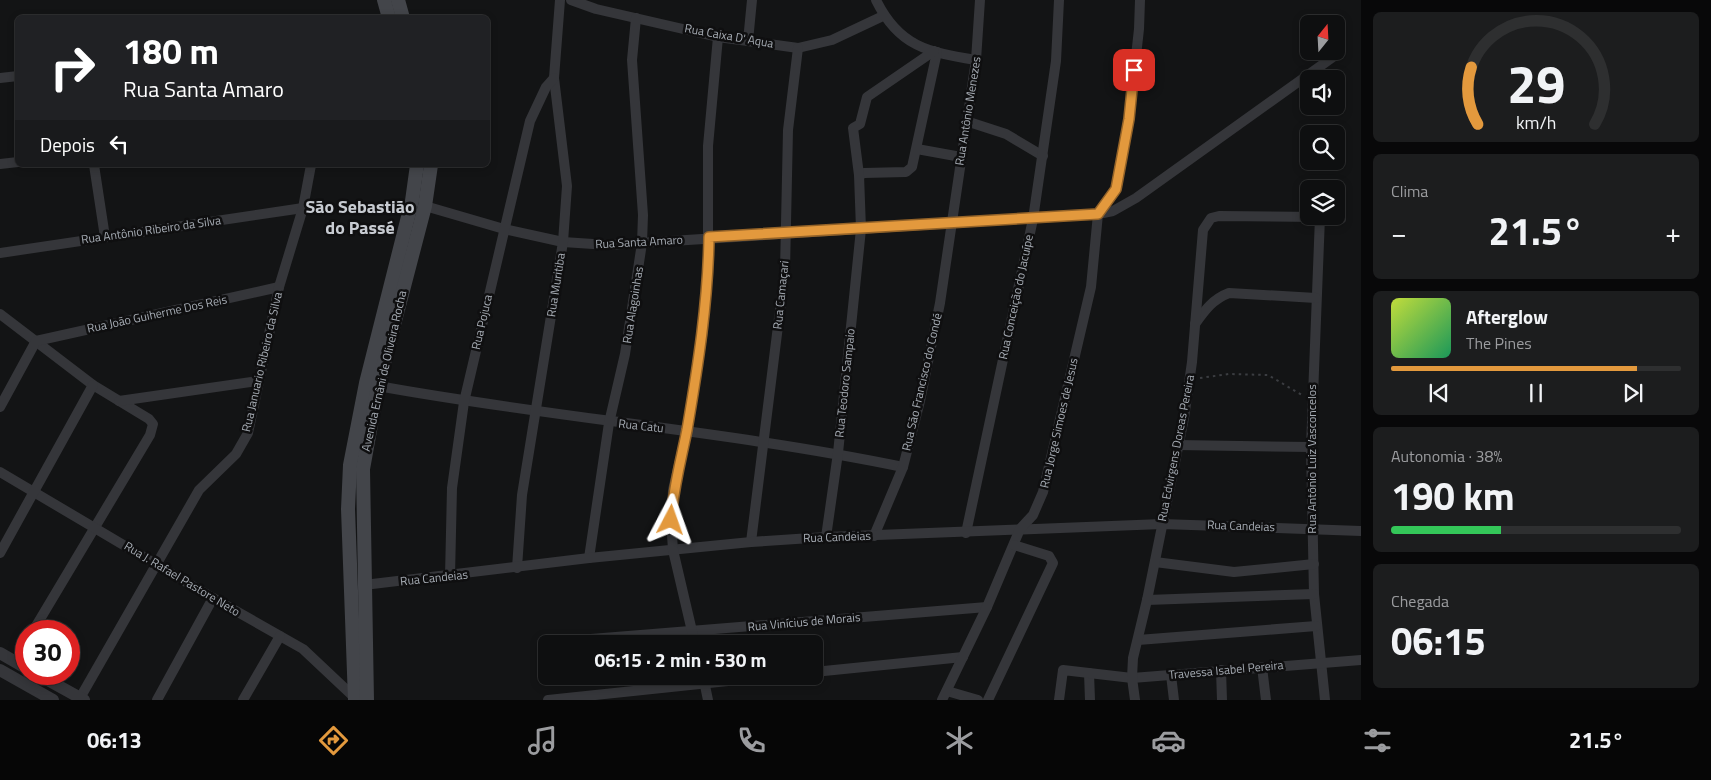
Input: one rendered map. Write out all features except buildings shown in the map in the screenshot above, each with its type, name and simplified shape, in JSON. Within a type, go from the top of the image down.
[{"type":"main road","points":[[384,0],[388,15]]},
{"type":"main road","points":[[398,0],[402,15]]},
{"type":"main road","name":"Avenida Ernâni de Oliveira Rocha","points":[[359,699],[349,519],[350,465],[366,383],[412,201],[417,167]]},
{"type":"main road","name":"Avenida Ernâni de Oliveira Rocha","points":[[359,699],[364,585],[363,469],[378,386],[425,206],[431,167]]},
{"type":"street","name":"Rua Muritiba","points":[[517,568],[522,495],[563,242],[567,186],[554,78],[560,0]]},
{"type":"street","name":"Rua Caixa D' Aqua","points":[[571,0],[636,18],[718,37],[798,48],[832,40],[883,16]]},
{"type":"street","points":[[748,41],[752,0]]},
{"type":"street","points":[[876,0],[883,16],[896,32],[913,43],[935,52],[976,60]]},
{"type":"street","name":"Rua Antônio Menezes","points":[[951,222],[976,60],[980,0]]},
{"type":"street","name":"Rua Conceição do Jacuípe","points":[[966,533],[1033,218],[1056,61],[1059,0]]},
{"type":"street","points":[[1098,214],[1116,189],[1119,174],[1129,119],[1139,28],[1140,0]]},
{"type":"street","name":"Rua Alagoinhas","points":[[589,558],[609,423],[625,354],[642,243],[643,215],[632,60],[636,18]]},
{"type":"street","points":[[693,635],[673,550],[671,520],[673,490],[686,430],[703,331],[709,237],[708,146],[718,37]]},
{"type":"street","name":"Rua Camaçari","points":[[751,542],[785,270],[788,130],[798,48]]},
{"type":"street","points":[[859,175],[909,170],[916,149],[935,52]]},
{"type":"street","name":"Rua Teodoro Sampaio","points":[[826,537],[838,454],[861,229],[859,175],[853,128],[860,124],[867,97],[935,52]]},
{"type":"street","name":"Rua Santa Amaro","points":[[425,206],[504,229],[581,245],[642,243],[786,232],[1098,214],[1113,211],[1136,198],[1329,60]]},
{"type":"street","points":[[0,78],[15,76]]},
{"type":"street","name":"Rua Pojuca","points":[[450,576],[452,488],[464,402],[530,121],[546,87],[554,78]]},
{"type":"street","points":[[966,121],[1006,134],[1043,156]]},
{"type":"street","points":[[916,149],[961,157]]},
{"type":"street","points":[[0,164],[15,162]]},
{"type":"street","points":[[94,167],[105,237]]},
{"type":"street","name":"Rua Januario Ribeiro da Silva","points":[[82,699],[156,563],[199,490],[225,467],[248,433],[279,287],[303,208],[311,167]]},
{"type":"street","name":"Rua Antônio Ribeiro da Silva","points":[[0,253],[303,208]]},
{"type":"street","name":"Rua Jorge Simoes de Jesus","points":[[944,695],[987,607],[1020,529],[1033,515],[1043,492],[1090,287],[1098,214]]},
{"type":"street","name":"Rua Edvirgens Doreas Pereira","points":[[1135,700],[1132,678],[1133,658],[1148,600],[1190,378],[1202,230],[1211,218],[1257,215],[1300,216]]},
{"type":"street","name":"Rua São Francisco do Condé","points":[[874,536],[903,467],[920,401],[940,303],[951,222]]},
{"type":"street","name":"Rua Antônio Luiz Vasconcelos","points":[[1320,225],[1311,447],[1314,594],[1325,700]]},
{"type":"street","name":"Rua João Guiherme Dos Reis","points":[[36,341],[279,287]]},
{"type":"street","points":[[1195,324],[1210,304],[1218,297],[1229,293],[1316,298]]},
{"type":"street","points":[[0,314],[93,385],[149,419],[153,424],[150,435],[40,620]]},
{"type":"street","points":[[0,407],[36,341]]},
{"type":"street","points":[[119,401],[258,381]]},
{"type":"street","points":[[0,553],[93,385]]},
{"type":"street","name":"Rua Catu","points":[[378,386],[464,402],[609,423],[686,430],[764,442],[903,467]]},
{"type":"street","points":[[1178,445],[1311,447]]},
{"type":"street","name":"Rua J. Rafael Pastore Neto","points":[[0,472],[303,649],[359,699]]},
{"type":"street","name":"Rua Candeias","points":[[364,585],[589,558],[751,542],[826,537],[1162,524],[1361,531]]},
{"type":"street","points":[[988,700],[1053,563],[1049,556],[1014,545]]},
{"type":"street","points":[[1155,562],[1234,572],[1314,564]]},
{"type":"street","points":[[1148,600],[1314,594]]},
{"type":"street","points":[[157,700],[214,598]]},
{"type":"street","name":"Rua Vinícius de Morais","points":[[642,635],[987,607]]},
{"type":"street","points":[[1138,640],[1316,626]]},
{"type":"street","points":[[242,700],[280,636]]},
{"type":"street","points":[[0,653],[15,662]]},
{"type":"street","points":[[823,671],[963,657]]},
{"type":"street","name":"Travessa Isabel Pereira","points":[[1059,700],[1063,670],[1132,678],[1361,660]]},
{"type":"street","points":[[1262,667],[1266,700]]},
{"type":"street","points":[[0,670],[53,700]]},
{"type":"street","points":[[1221,670],[1222,700]]},
{"type":"street","points":[[1089,673],[1090,700]]},
{"type":"street","points":[[1172,674],[1174,700]]},
{"type":"street","points":[[57,685],[82,699]]},
{"type":"street","points":[[548,700],[665,685]]},
{"type":"street","points":[[705,685],[708,700]]},
{"type":"street","points":[[944,695],[978,700]]},
{"type":"path","points":[[1190,378],[1229,374],[1268,375],[1299,394],[1312,398]]},
{"type":"district","name":"São Sebastião do Passé","points":[[360,217]]},
{"type":"route","points":[[671,520],[673,490],[686,430],[703,331],[709,237],[1098,214],[1116,189],[1129,119],[1134,70]]}]
